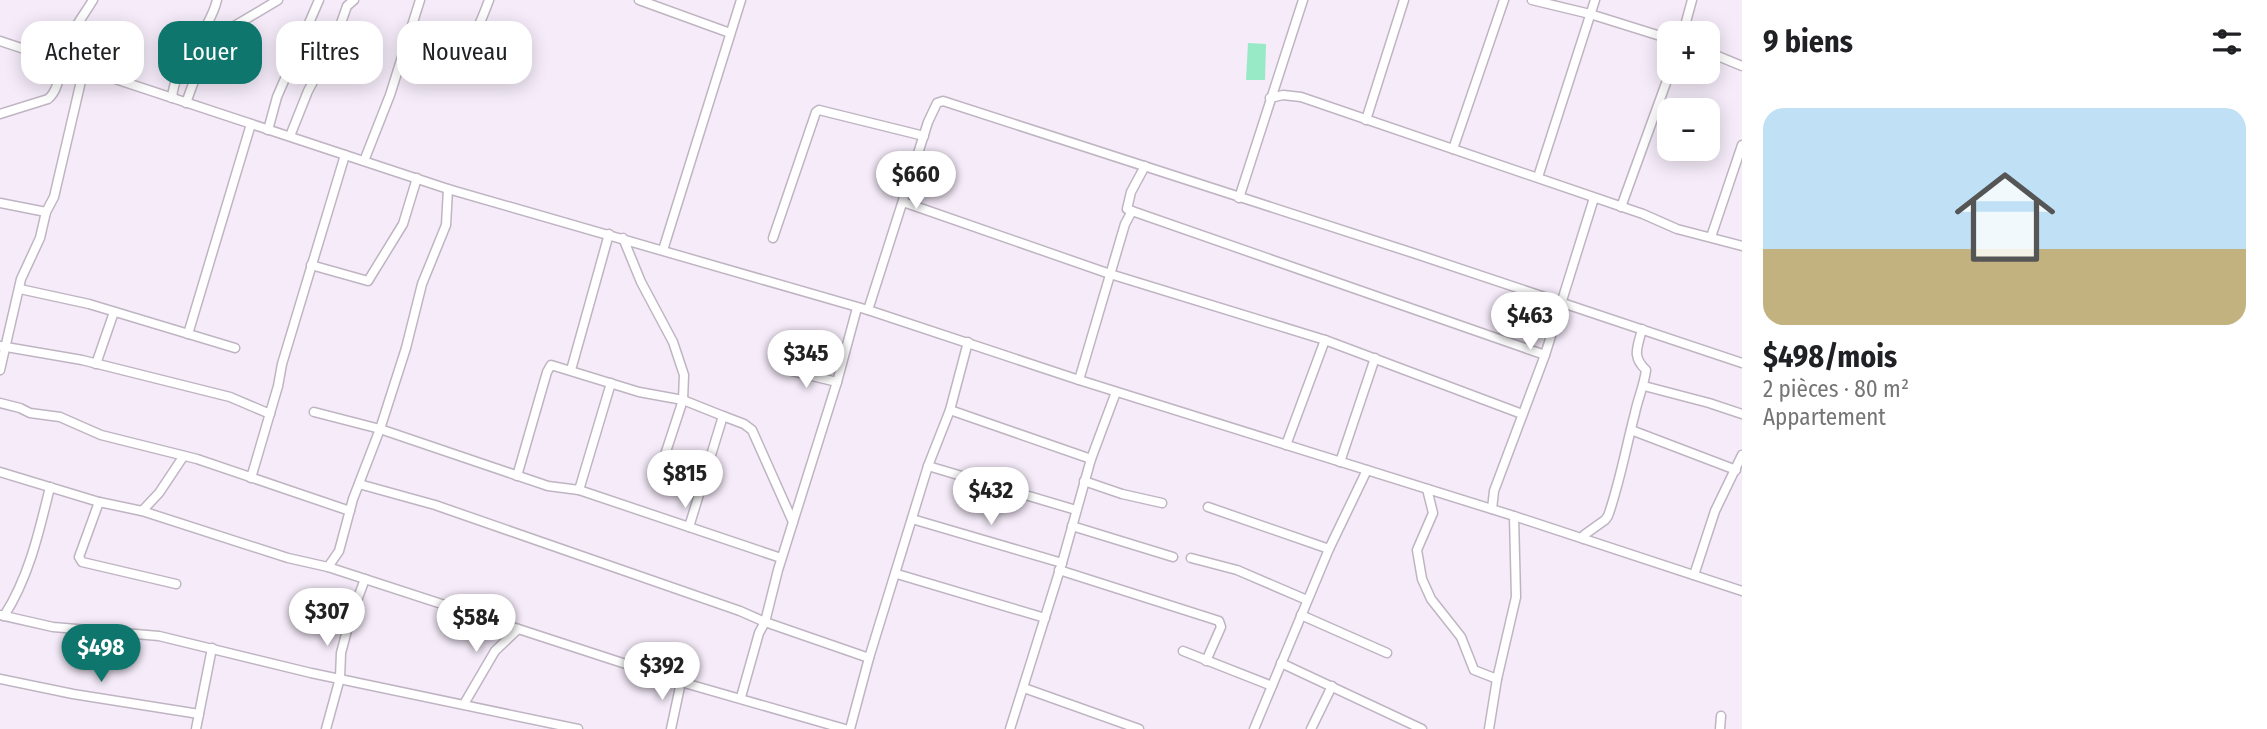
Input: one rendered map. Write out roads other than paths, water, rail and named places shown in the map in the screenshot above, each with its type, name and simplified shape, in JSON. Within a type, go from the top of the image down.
[{"type":"street","points":[[80,21],[93,0]]},
{"type":"street","points":[[172,98],[173,83],[208,23],[217,0]]},
{"type":"street","points":[[186,103],[194,80],[232,28],[278,0]]},
{"type":"street","points":[[268,130],[277,97],[318,0]]},
{"type":"street","points":[[290,136],[338,34],[347,6],[354,0]]},
{"type":"street","points":[[413,21],[419,0]]},
{"type":"street","points":[[481,21],[489,0]]},
{"type":"street","points":[[639,0],[730,33]]},
{"type":"street","points":[[663,250],[741,0]]},
{"type":"street","points":[[1239,198],[1303,0]]},
{"type":"street","points":[[1366,120],[1404,0]]},
{"type":"street","points":[[1453,149],[1504,0]]},
{"type":"street","points":[[1532,0],[1657,34]]},
{"type":"street","points":[[1538,177],[1595,0]]},
{"type":"street","points":[[1687,21],[1692,0]]},
{"type":"street","points":[[0,41],[21,48]]},
{"type":"street","points":[[1720,57],[1742,66]]},
{"type":"street","points":[[364,161],[397,71]]},
{"type":"street","points":[[0,114],[51,96],[56,84]]},
{"type":"street","points":[[0,370],[3,346],[26,268],[40,238],[46,212],[56,190],[80,84]]},
{"type":"street","points":[[133,84],[448,189],[609,233],[869,310],[1116,392],[1492,509],[1742,591]]},
{"type":"street","points":[[1621,206],[1666,84]]},
{"type":"street","points":[[1270,98],[1283,95],[1301,97],[1621,206],[1677,229],[1742,246]]},
{"type":"street","points":[[869,310],[924,136],[937,103],[943,100],[1742,363]]},
{"type":"street","points":[[773,238],[816,112],[823,110],[924,136]]},
{"type":"street","points":[[188,334],[251,124]]},
{"type":"street","points":[[1711,237],[1742,145]]},
{"type":"street","points":[[251,478],[345,155]]},
{"type":"street","points":[[1145,166],[1127,209],[1545,355]]},
{"type":"street","points":[[311,265],[369,280],[403,224],[417,178]]},
{"type":"street","points":[[328,567],[339,551],[406,348],[419,292],[446,225],[448,189]]},
{"type":"street","points":[[1492,509],[1493,491],[1545,355],[1594,198]]},
{"type":"street","points":[[903,202],[1110,274],[1325,340],[1522,414]]},
{"type":"street","points":[[0,203],[46,212]]},
{"type":"street","points":[[1079,380],[1125,224],[1132,211]]},
{"type":"street","points":[[571,370],[609,233]]},
{"type":"street","points":[[623,238],[673,342],[684,375],[683,400],[658,476]]},
{"type":"street","points":[[20,289],[59,296],[234,348]]},
{"type":"street","points":[[741,697],[857,308]]},
{"type":"street","points":[[96,364],[114,312]]},
{"type":"street","points":[[1584,539],[1584,535],[1608,516],[1644,386],[1646,370],[1637,362],[1636,355],[1642,329]]},
{"type":"street","points":[[1286,445],[1325,340]]},
{"type":"street","points":[[0,472],[99,502],[142,511],[288,558],[328,567],[681,682],[741,697],[845,729],[897,574],[928,466],[950,410],[968,342]]},
{"type":"street","points":[[3,346],[96,364],[230,397],[270,414]]},
{"type":"street","points":[[1340,462],[1375,358]]},
{"type":"street","points":[[517,476],[548,368],[554,365],[639,392],[683,400],[744,424],[752,430],[793,522]]},
{"type":"street","points":[[783,369],[837,382]]},
{"type":"street","points":[[579,490],[611,383]]},
{"type":"street","points":[[1644,386],[1742,414]]},
{"type":"street","points":[[1010,729],[1061,567],[1084,481],[1116,392]]},
{"type":"street","points":[[0,403],[30,413],[60,417],[101,435],[197,459],[350,511]]},
{"type":"street","points":[[950,410],[1091,460]]},
{"type":"street","points":[[314,412],[380,429],[548,486],[579,490],[781,558]]},
{"type":"street","points":[[689,527],[723,416]]},
{"type":"street","points":[[1631,430],[1736,470]]},
{"type":"street","points":[[1694,575],[1715,511],[1742,454]]},
{"type":"street","points":[[142,511],[159,494],[183,457]]},
{"type":"street","points":[[928,466],[1076,510]]},
{"type":"street","points":[[1254,729],[1329,549],[1367,470]]},
{"type":"street","points":[[1084,481],[1122,494],[1162,503]]},
{"type":"street","points":[[359,484],[435,505],[869,658]]},
{"type":"street","points":[[50,487],[30,563],[16,596],[2,615],[53,627],[159,636],[578,729]]},
{"type":"street","points":[[1427,489],[1433,513],[1416,550],[1427,592],[1458,632],[1474,670],[1497,678]]},
{"type":"street","points":[[99,502],[79,557],[82,562],[176,584]]},
{"type":"street","points":[[1208,507],[1329,549]]},
{"type":"street","points":[[1491,728],[1497,678],[1516,597],[1514,516]]},
{"type":"street","points":[[912,519],[1219,621],[1221,626],[1206,661]]},
{"type":"street","points":[[1072,526],[1173,557]]},
{"type":"street","points":[[339,551],[342,565],[349,575]]},
{"type":"street","points":[[1191,558],[1237,570],[1307,600]]},
{"type":"street","points":[[897,574],[1045,618]]},
{"type":"street","points":[[326,729],[340,678],[341,653],[349,619],[365,579]]},
{"type":"street","points":[[1301,615],[1387,653]]},
{"type":"street","points":[[464,704],[495,651],[518,629]]},
{"type":"street","points":[[196,729],[212,648]]},
{"type":"street","points":[[1183,651],[1272,686]]},
{"type":"street","points":[[1281,663],[1422,729]]},
{"type":"street","points":[[0,679],[73,694],[199,714]]},
{"type":"street","points":[[670,729],[681,682]]},
{"type":"street","points":[[1312,729],[1332,685]]},
{"type":"street","points":[[1024,688],[1118,726],[1139,729]]},
{"type":"street","points":[[1720,729],[1721,716]]}]
